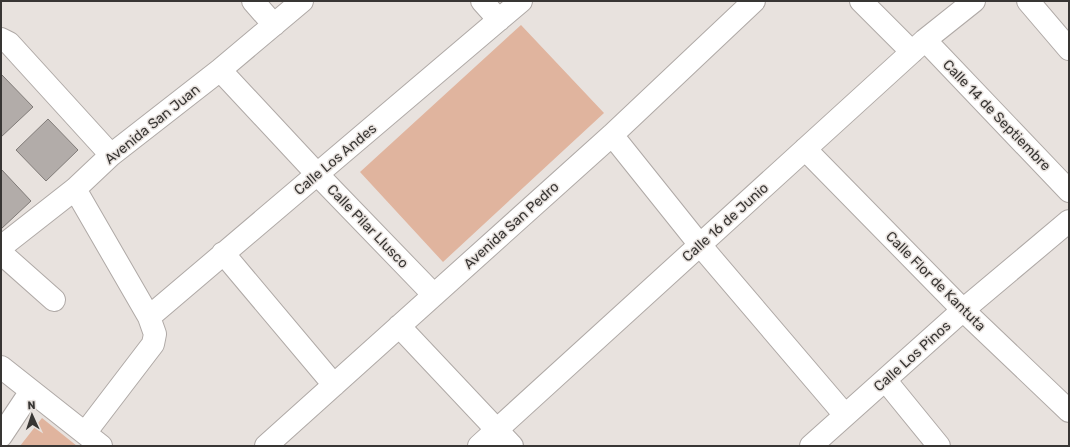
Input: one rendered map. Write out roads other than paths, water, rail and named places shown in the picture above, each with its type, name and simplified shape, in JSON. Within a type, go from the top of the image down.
[{"type":"street","points":[[253,1],[274,25]]},
{"type":"street","name":"Avenida San Juan","points":[[1,247],[75,189],[111,155],[220,70],[302,1]]},
{"type":"street","points":[[482,1],[499,20]]},
{"type":"street","name":"Calle Los Andes","points":[[149,317],[521,1]]},
{"type":"street","name":"Avenida San Pedro","points":[[266,446],[612,135],[754,1]]},
{"type":"street","name":"Calle 14 de Septiembre","points":[[861,1],[918,46],[1069,191]]},
{"type":"street","name":"Calle 16 de Junio","points":[[480,446],[918,46],[974,1]]},
{"type":"street","points":[[1028,1],[1069,49]]},
{"type":"street","points":[[1,39],[9,43],[111,155]]},
{"type":"street","name":"Calle Pilar Llusco","points":[[220,70],[317,174],[434,295]]},
{"type":"street","points":[[612,135],[700,245],[845,415]]},
{"type":"street","name":"Calle Flor de Kantuta","points":[[805,149],[963,310],[1069,411]]},
{"type":"street","points":[[1,367],[93,440],[153,344],[155,334],[149,317],[75,189]]},
{"type":"street","name":"Calle Los Pinos","points":[[811,446],[886,381],[963,310],[1069,220]]},
{"type":"street","points":[[1,253],[54,300]]},
{"type":"street","points":[[223,253],[334,385]]},
{"type":"street","points":[[399,326],[512,446]]},
{"type":"street","points":[[886,381],[939,446]]},
{"type":"street","points":[[1,436],[31,392]]}]
